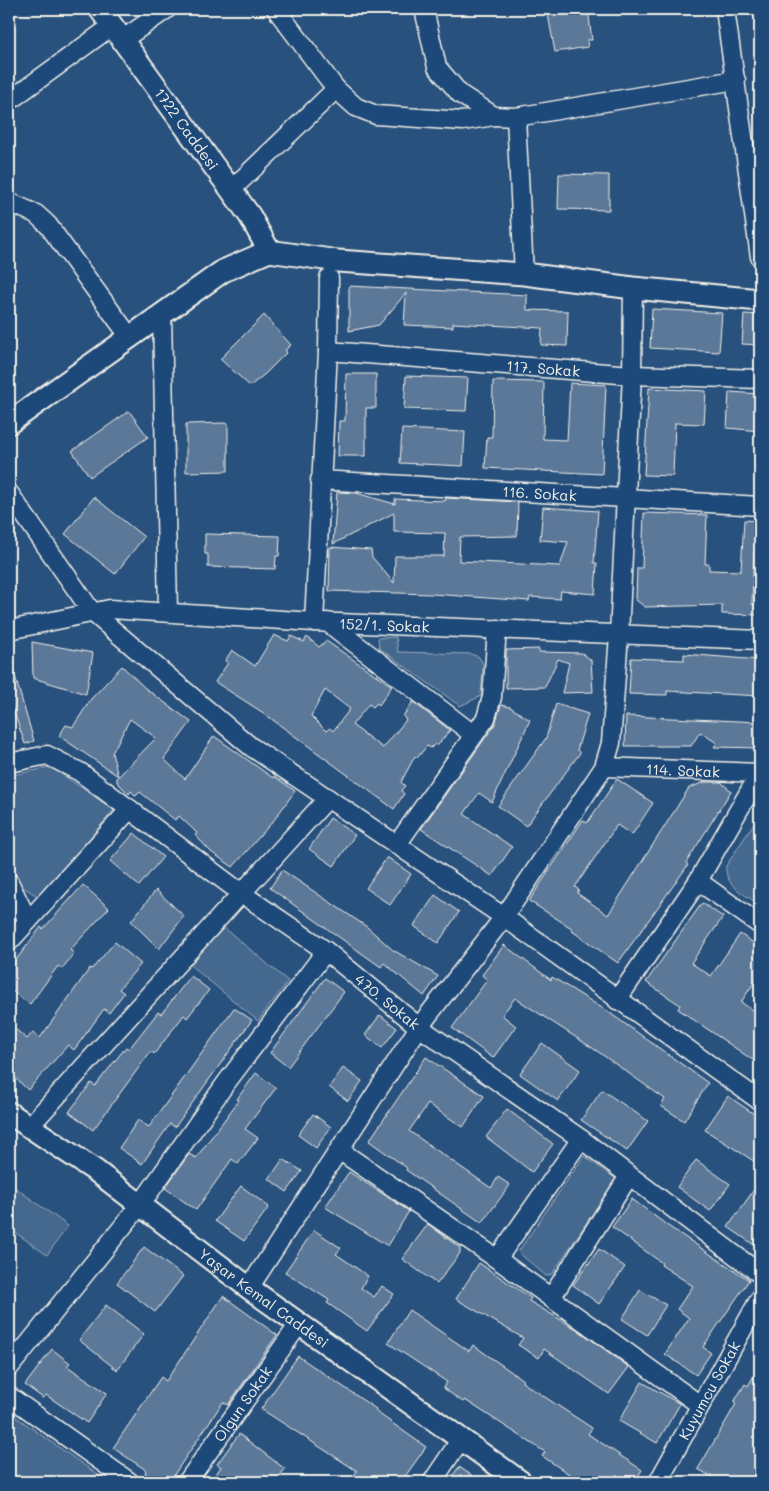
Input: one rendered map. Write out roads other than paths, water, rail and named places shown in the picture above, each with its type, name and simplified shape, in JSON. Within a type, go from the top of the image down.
[{"type":"street","points":[[9,101],[108,19],[166,9]]},
{"type":"street","points":[[276,9],[336,89],[356,107],[376,115],[463,121],[494,116],[516,117],[736,80]]},
{"type":"street","points":[[424,9],[437,67],[460,94],[494,116]]},
{"type":"street","points":[[725,9],[760,257]]},
{"type":"street","name":"1722 Caddesi","points":[[108,19],[250,216],[270,251]]},
{"type":"street","points":[[231,190],[336,89]]},
{"type":"street","points":[[516,117],[524,274]]},
{"type":"street","points":[[9,202],[36,214],[48,225],[129,336]]},
{"type":"street","points":[[9,423],[223,271],[270,251],[338,261],[524,274],[633,288],[760,300]]},
{"type":"street","points":[[329,278],[328,351],[320,480],[320,622],[474,735]]},
{"type":"street","points":[[249,1288],[419,1027],[504,917],[604,767],[611,743],[619,635],[624,499],[632,375],[633,288]]},
{"type":"street","points":[[162,314],[168,612]]},
{"type":"street","name":"117. Sokak","points":[[328,351],[632,375],[760,379]]},
{"type":"street","name":"116. Sokak","points":[[320,480],[760,506]]},
{"type":"street","points":[[9,493],[92,612],[250,746],[504,917],[760,1101]]},
{"type":"street","name":"152/1. Sokak","points":[[9,630],[92,612],[110,610],[320,622],[760,640]]},
{"type":"street","points":[[398,844],[486,718],[492,697],[497,629]]},
{"type":"street","name":"470. Sokak","points":[[9,763],[47,754],[80,772],[241,893],[326,951],[419,1027],[581,1139],[760,1274]]},
{"type":"street","name":"114. Sokak","points":[[604,767],[760,773]]},
{"type":"street","points":[[617,1000],[698,882],[760,773]]},
{"type":"street","points":[[28,1128],[328,798]]},
{"type":"street","points":[[9,942],[130,809]]},
{"type":"street","points":[[9,882],[28,921]]},
{"type":"street","points":[[698,882],[760,925]]},
{"type":"street","points":[[9,1368],[141,1204],[226,1083],[326,951]]},
{"type":"street","name":"Yaşar Kemal Caddesi","points":[[9,1113],[28,1128],[96,1171],[249,1288],[521,1482]]},
{"type":"street","points":[[497,1259],[581,1139]]},
{"type":"street","points":[[339,1150],[497,1259],[700,1405]]},
{"type":"street","points":[[551,1298],[629,1176]]},
{"type":"street","name":"Kuyumcu Sokak","points":[[658,1482],[760,1298]]},
{"type":"street","name":"Olgun Sokak","points":[[187,1482],[299,1324]]},
{"type":"street","points":[[9,1396],[130,1482]]},
{"type":"street","points":[[432,1482],[461,1439]]}]
